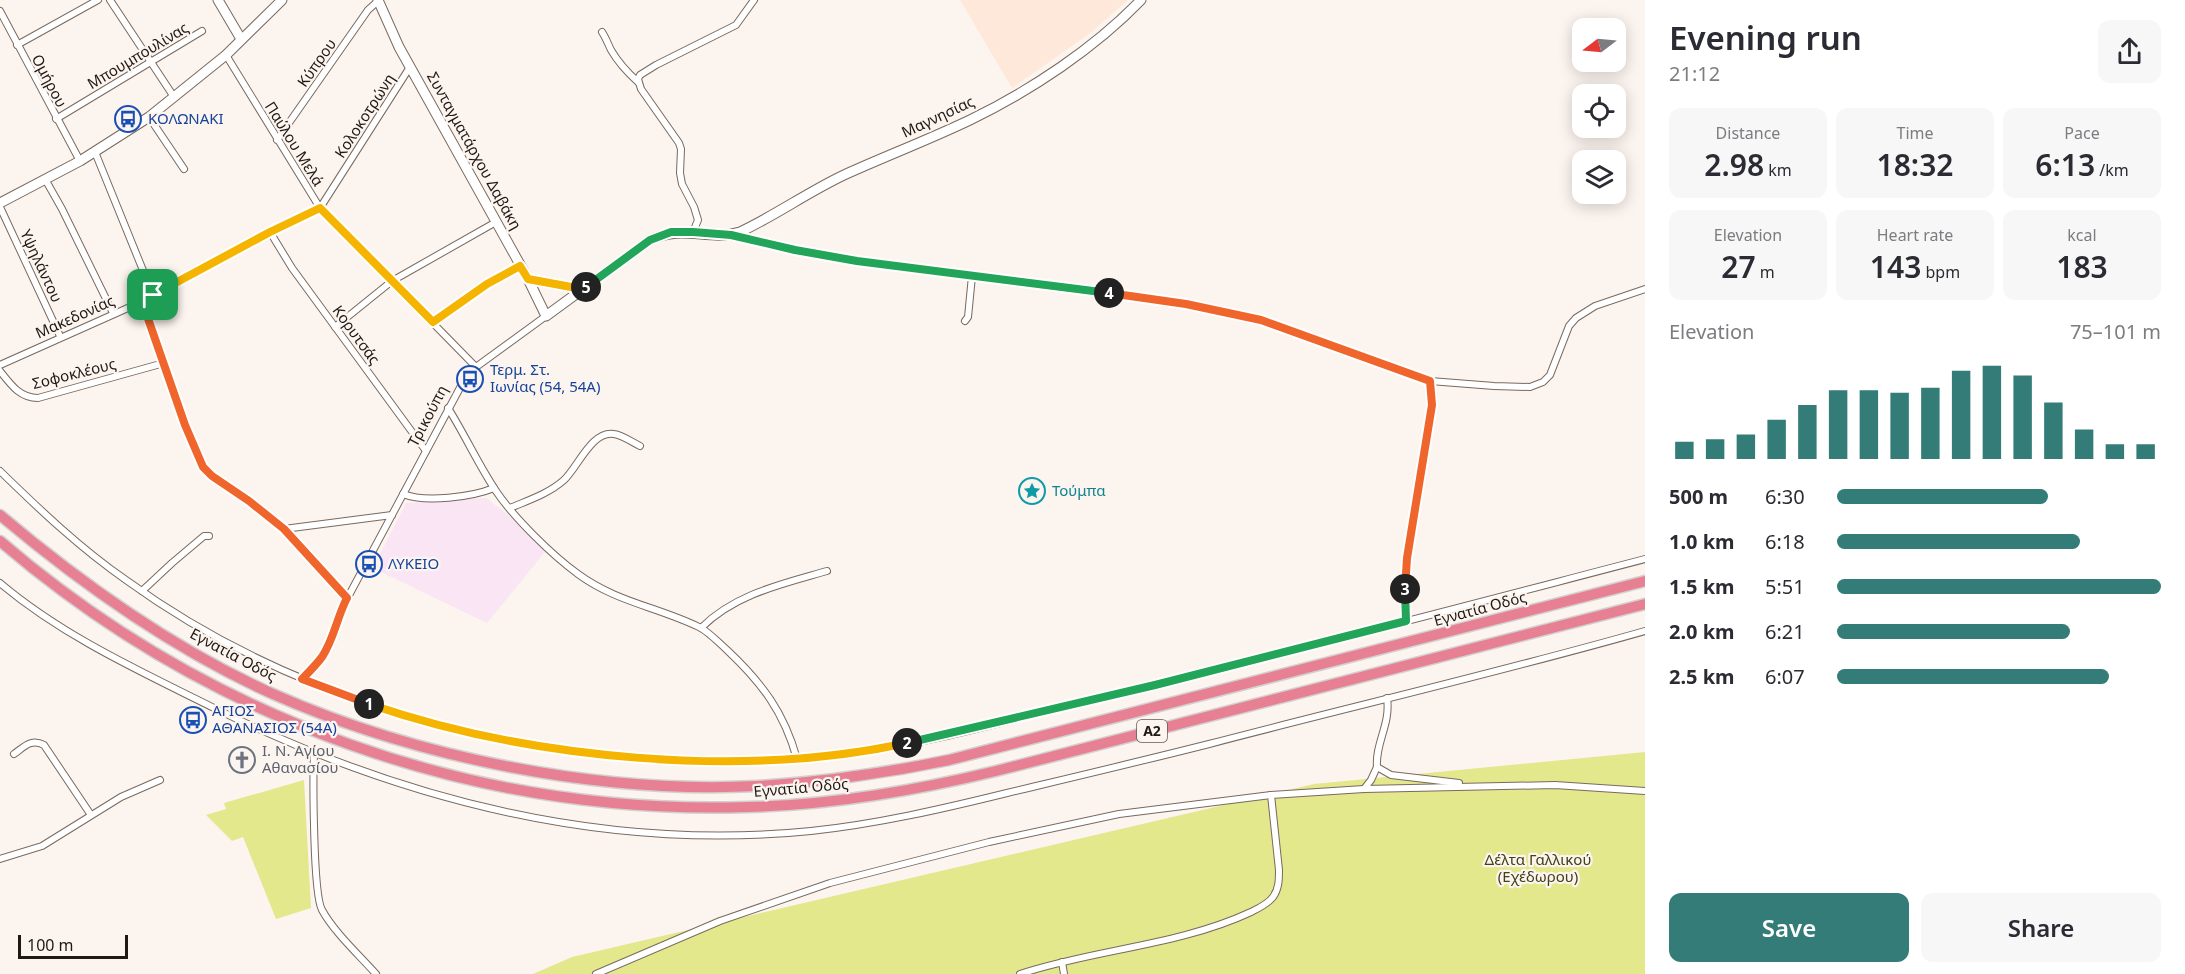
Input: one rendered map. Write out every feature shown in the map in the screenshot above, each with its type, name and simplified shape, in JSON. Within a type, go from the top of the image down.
[{"type":"highway","name":"Εγνατία Οδός","points":[[0,515],[34,544],[127,613],[272,693],[338,720],[405,741],[475,759],[594,779],[656,785],[792,783],[871,775],[931,764],[1645,581]]},
{"type":"highway","name":"Εγνατία Οδός","points":[[0,541],[82,605],[158,655],[261,710],[329,738],[393,760],[470,780],[591,801],[663,807],[771,806],[834,801],[915,789],[996,771],[1645,603]]},
{"type":"street","points":[[17,45],[98,0]]},
{"type":"street","points":[[110,0],[174,97]]},
{"type":"street","points":[[218,0],[241,39]]},
{"type":"street","points":[[0,205],[80,161],[149,117],[226,55],[282,0]]},
{"type":"street","name":"Συνταγματάρχου Δαβάκη","points":[[378,0],[410,67],[528,279],[546,316]]},
{"type":"street","name":"Κύπρου","points":[[277,140],[368,10],[378,0]]},
{"type":"street","points":[[638,83],[640,75],[656,65],[736,25],[754,0]]},
{"type":"street","name":"Μαγνησίας","points":[[731,235],[750,227],[842,176],[970,120],[1000,104],[1031,86],[1080,52],[1142,0]]},
{"type":"street","name":"Ομήρου","points":[[0,11],[80,161]]},
{"type":"street","name":"Μπουμπουλίνας","points":[[56,119],[202,31]]},
{"type":"street","points":[[602,32],[621,64],[638,83],[681,149],[682,184],[698,220],[693,232]]},
{"type":"street","name":"Παύλου Μελά","points":[[226,55],[320,208],[477,367]]},
{"type":"street","name":"Κολοκοτρώνη","points":[[320,208],[410,67]]},
{"type":"street","points":[[149,117],[184,169]]},
{"type":"street","points":[[95,152],[153,295],[145,310]]},
{"type":"street","points":[[45,179],[113,313]]},
{"type":"street","name":"Υψηλάντου","points":[[0,205],[60,336]]},
{"type":"street","name":"Μακεδονίας","points":[[0,365],[60,336],[139,303],[270,232],[320,208]]},
{"type":"street","points":[[335,327],[392,281],[496,222]]},
{"type":"street","name":"Κορυτσάς","points":[[270,232],[292,268],[426,451]]},
{"type":"street","name":"Τρικούπη","points":[[302,679],[321,657],[330,641],[347,598],[448,408],[462,384],[477,367],[650,240],[671,232],[731,235]]},
{"type":"street","points":[[731,235],[857,261],[1186,304],[1236,314],[1287,329],[1430,381],[1494,386],[1536,386],[1543,382],[1550,375],[1565,334],[1576,318],[1595,306],[1645,289]]},
{"type":"street","points":[[433,322],[487,284],[520,266]]},
{"type":"street","points":[[965,321],[968,318],[972,276]]},
{"type":"street","points":[[528,279],[582,289]]},
{"type":"street","points":[[139,303],[145,310],[185,425],[203,467],[284,529],[347,598]]},
{"type":"street","name":"Σοφοκλέους","points":[[0,371],[23,396],[38,398],[164,363]]},
{"type":"street","points":[[1406,621],[1407,558],[1428,432],[1432,398],[1430,381]]},
{"type":"street","points":[[448,408],[494,488],[510,508],[563,562],[595,586],[614,596],[701,628],[750,671],[774,703],[784,721],[797,759]]},
{"type":"street","points":[[510,508],[544,495],[555,487],[572,471],[589,446],[602,437],[616,434],[640,446]]},
{"type":"street","points":[[0,471],[70,537],[142,591],[247,654],[302,679],[386,710],[493,738],[579,751],[674,759],[741,761],[843,755],[956,733],[1155,685],[1645,559]]},
{"type":"street","points":[[403,494],[413,498],[425,498],[469,494],[494,488]]},
{"type":"street","points":[[284,529],[392,515]]},
{"type":"street","points":[[142,591],[188,549],[204,536],[209,536]]},
{"type":"street","points":[[701,628],[711,617],[732,603],[827,571]]},
{"type":"street","points":[[0,583],[77,638],[188,695],[314,754],[393,783],[466,804],[577,826],[652,834],[769,834],[865,824],[919,814],[1137,762],[1645,631]]},
{"type":"street","points":[[1364,789],[1377,767],[1378,749],[1388,718],[1387,698]]},
{"type":"street","points":[[14,754],[31,742],[37,741],[44,744],[91,815]]},
{"type":"street","points":[[314,754],[315,846],[319,905],[376,974]]},
{"type":"street","points":[[1377,767],[1391,775],[1484,786]]},
{"type":"street","points":[[0,859],[26,852],[61,836],[121,797],[160,780]]},
{"type":"street","points":[[596,974],[677,938],[830,883],[1042,830],[1119,814],[1271,795],[1364,789],[1555,785],[1645,791]]},
{"type":"street","points":[[1020,974],[1062,962],[1190,933],[1233,920],[1264,905],[1277,891],[1279,870],[1271,795]]},
{"type":"street","points":[[1062,962],[1064,974]]},
{"type":"shaded area","points":[[960,0],[1128,0],[1089,34],[1012,88]]},
{"type":"shaded area","points":[[486,498],[512,518],[545,552],[487,623],[373,568],[406,503]]},
{"type":"green space","name":"Δέλτα Γαλλικού (Εχέδωρου)","points":[[1645,752],[1645,974],[533,974],[572,957],[1314,784]]},
{"type":"green space","points":[[304,780],[311,908],[276,919],[243,837],[232,841],[206,815],[226,809],[224,803]]},
{"type":"place","name":"ΚΟΛΩΝΑΚΙ","points":[[128,119]]},
{"type":"place","name":"Τερμ. Στ. Ιωνίας (54, 54Α)","points":[[470,379]]},
{"type":"place","name":"Τούμπα","points":[[1032,491]]},
{"type":"place","name":"ΛΥΚΕΙΟ","points":[[369,564]]},
{"type":"place","name":"ΑΓΙΟΣ ΑΘΑΝΑΣΙΟΣ (54Α)","points":[[193,720]]},
{"type":"place","name":"Ι. Ν. Αγίου Αθανασίου","points":[[242,760]]},
{"type":"route","points":[[320,208],[433,322],[487,284],[520,266],[528,279],[582,289],[650,240],[671,232],[731,235],[857,261],[1186,304],[1261,320],[1430,381],[1432,405],[1407,558],[1406,621],[956,733],[843,755],[741,761],[674,759],[579,751],[493,738],[386,710],[302,679],[321,657],[330,641],[347,598],[284,529],[203,467],[185,425],[145,310],[153,295],[270,232],[320,208]]}]
